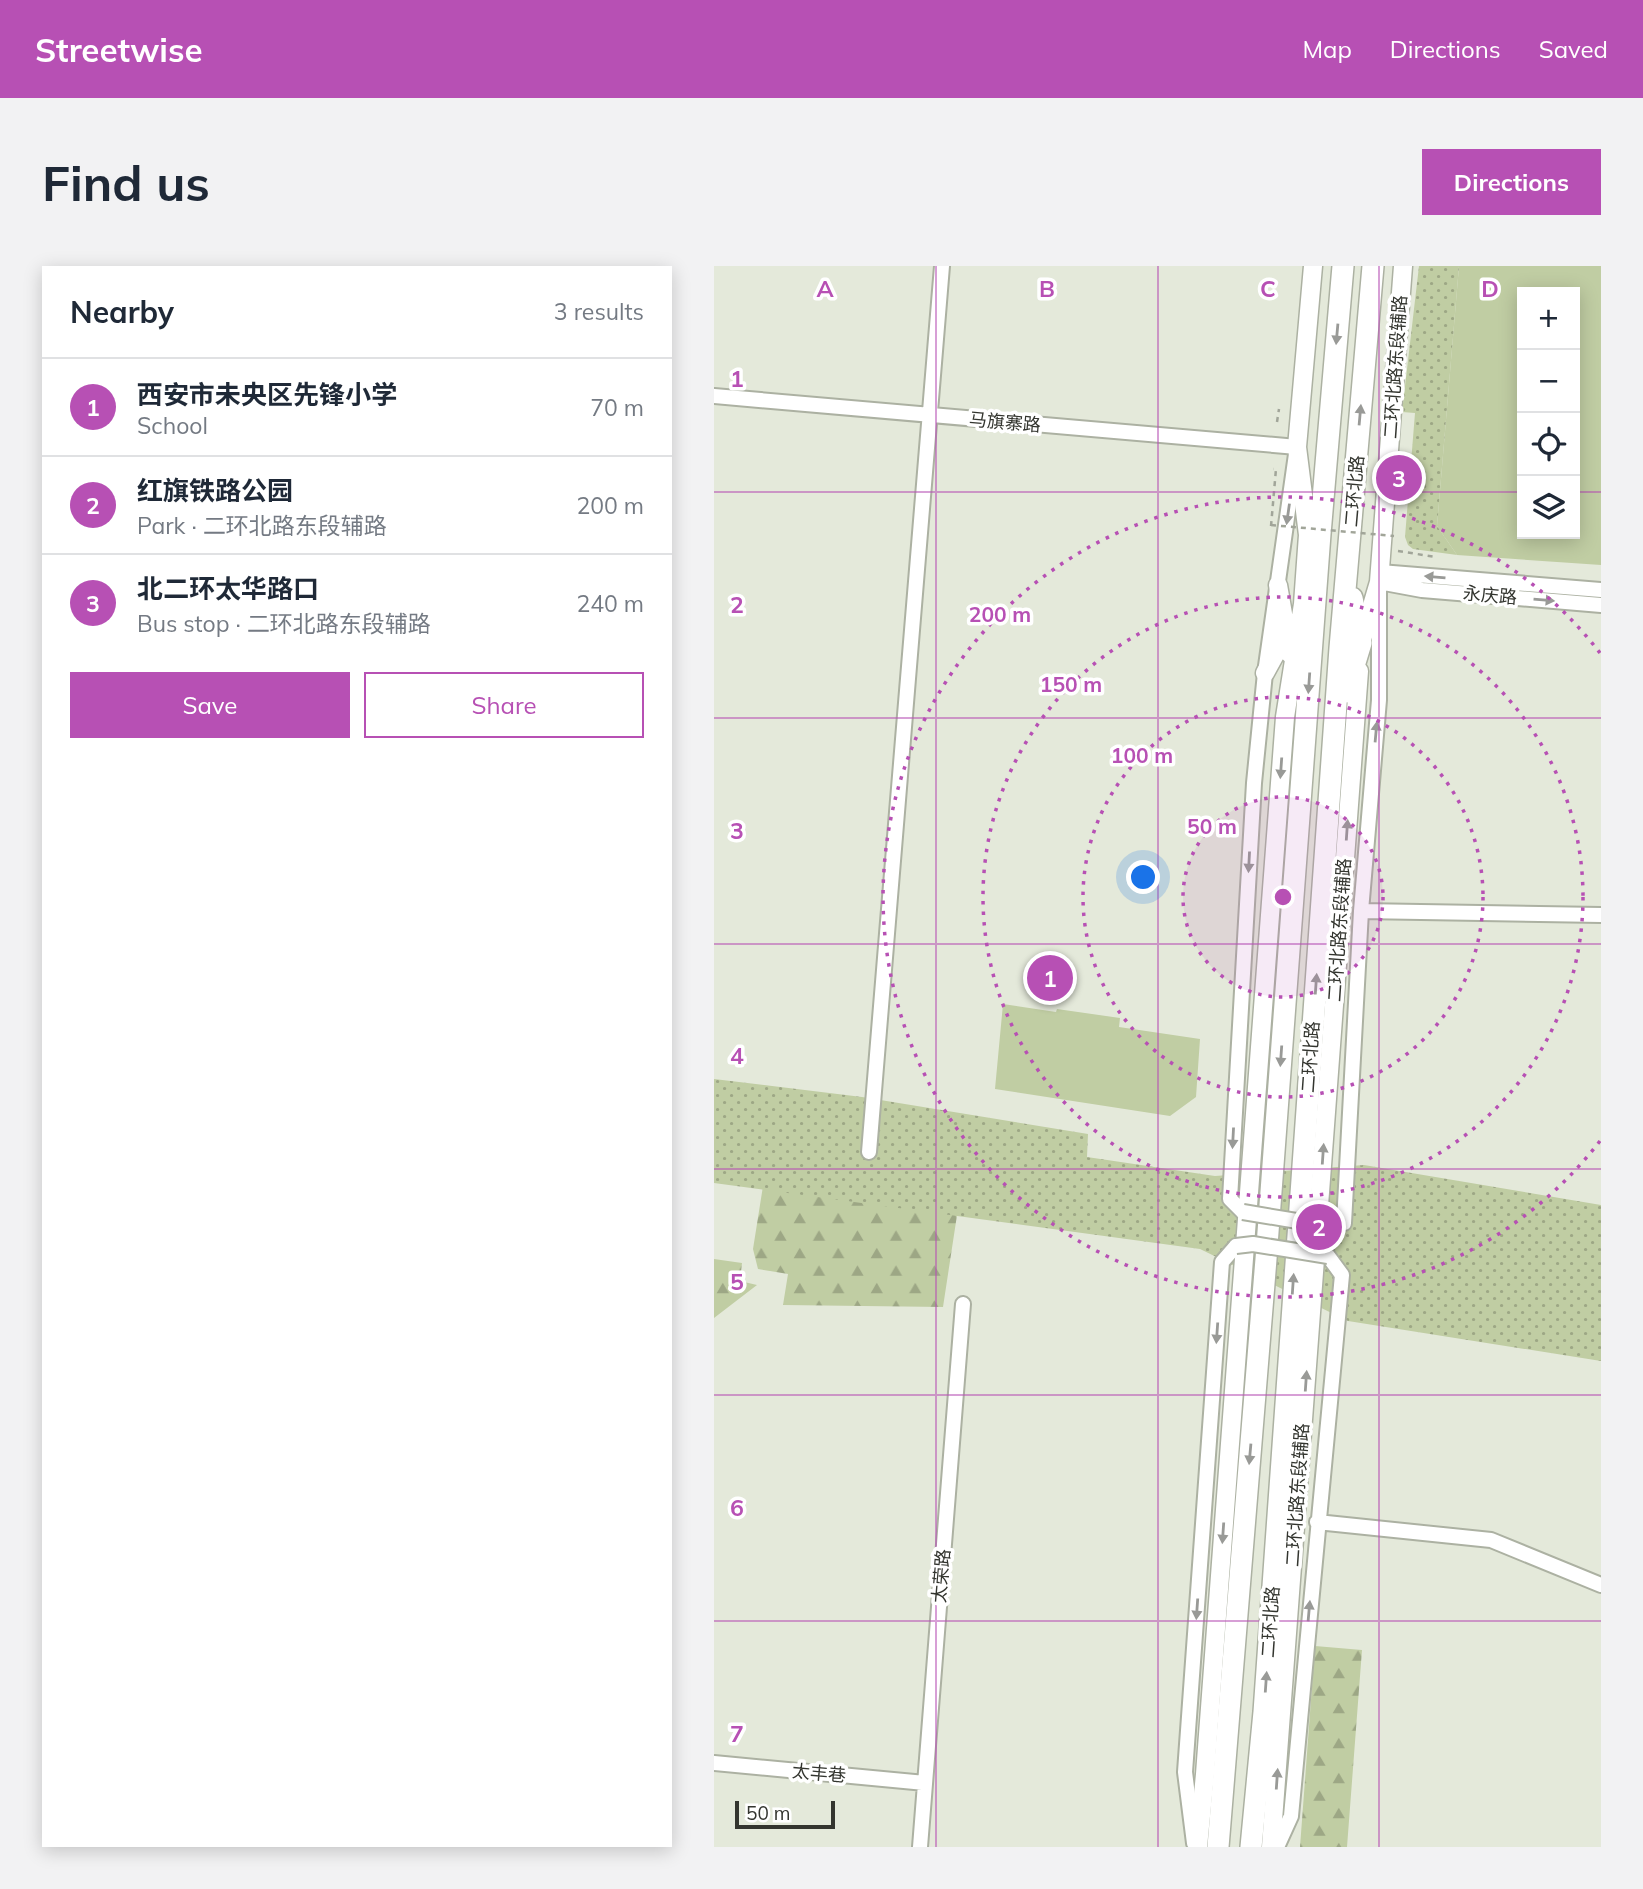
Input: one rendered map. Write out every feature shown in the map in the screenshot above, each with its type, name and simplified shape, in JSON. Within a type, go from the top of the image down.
[{"type":"highway","name":"二环北路","points":[[1218,1847],[1343,266]]},
{"type":"highway","name":"二环北路","points":[[1251,1847],[1265,1699],[1334,731],[1373,266]]},
{"type":"highway","points":[[1303,604],[1318,569],[1308,535]]},
{"type":"highway","points":[[1334,731],[1361,643],[1347,569]]},
{"type":"main road","points":[[1196,1847],[1205,1774],[1285,717],[1303,604],[1308,535],[1297,447],[1313,266]]},
{"type":"main road","name":"二环北路东段辅路","points":[[1270,1847],[1361,643],[1379,577],[1403,266]]},
{"type":"main road","points":[[1278,584],[1292,670]]},
{"type":"main road","points":[[1265,673],[1303,604]]},
{"type":"street","points":[[869,1152],[942,266]]},
{"type":"street","name":"马旗寨路","points":[[714,396],[1297,447]]},
{"type":"street","points":[[1297,447],[1265,673],[1254,783],[1230,1199],[1243,1212],[1327,1226],[1344,1223],[1361,911],[1379,700],[1379,577]]},
{"type":"street","name":"永庆路","points":[[1379,577],[1601,590]]},
{"type":"street","name":"永庆路","points":[[1379,577],[1422,590],[1601,605]]},
{"type":"street","points":[[1361,911],[1601,915]]},
{"type":"street","points":[[1196,1847],[1185,1772],[1222,1262],[1236,1246],[1253,1244],[1328,1256],[1342,1275],[1290,1816],[1277,1847]]},
{"type":"street","name":"太荣路","points":[[920,1847],[963,1304]]},
{"type":"street","points":[[1317,1522],[1491,1540],[1601,1585]]},
{"type":"street","name":"太丰巷","points":[[714,1763],[925,1783]]},
{"type":"path","points":[[1277,422],[1279,409]]},
{"type":"path","points":[[1270,537],[1276,469],[1273,469]]},
{"type":"path","points":[[1271,525],[1394,536],[1393,545],[1404,553],[1436,556]]},
{"type":"green space","points":[[1419,266],[1459,266],[1437,526],[1457,555],[1413,549],[1405,537],[1415,413],[1402,412]]},
{"type":"green space","points":[[1459,266],[1601,266],[1601,565],[1457,555],[1437,526]]},
{"type":"green space","points":[[1003,1004],[1120,1018],[1119,1027],[1200,1039],[1196,1097],[1170,1116],[995,1089]]},
{"type":"green space","points":[[714,1079],[862,1097],[1088,1134],[1087,1157],[1215,1176],[1364,1165],[1601,1205],[1601,1361],[1348,1321],[1200,1249],[714,1183]]},
{"type":"green space","points":[[763,1186],[961,1189],[943,1307],[783,1305],[788,1274],[758,1269],[753,1249]]},
{"type":"green space","points":[[714,1259],[742,1263],[740,1281],[757,1285],[714,1318]]},
{"type":"green space","points":[[1315,1646],[1362,1650],[1347,1847],[1300,1847]]},
{"type":"place","name":"北二环太华路口","points":[[1399,478]]},
{"type":"place","name":"西安市未央区先锋小学","points":[[1050,978]]},
{"type":"place","name":"红旗铁路公园","points":[[1319,1227]]}]
